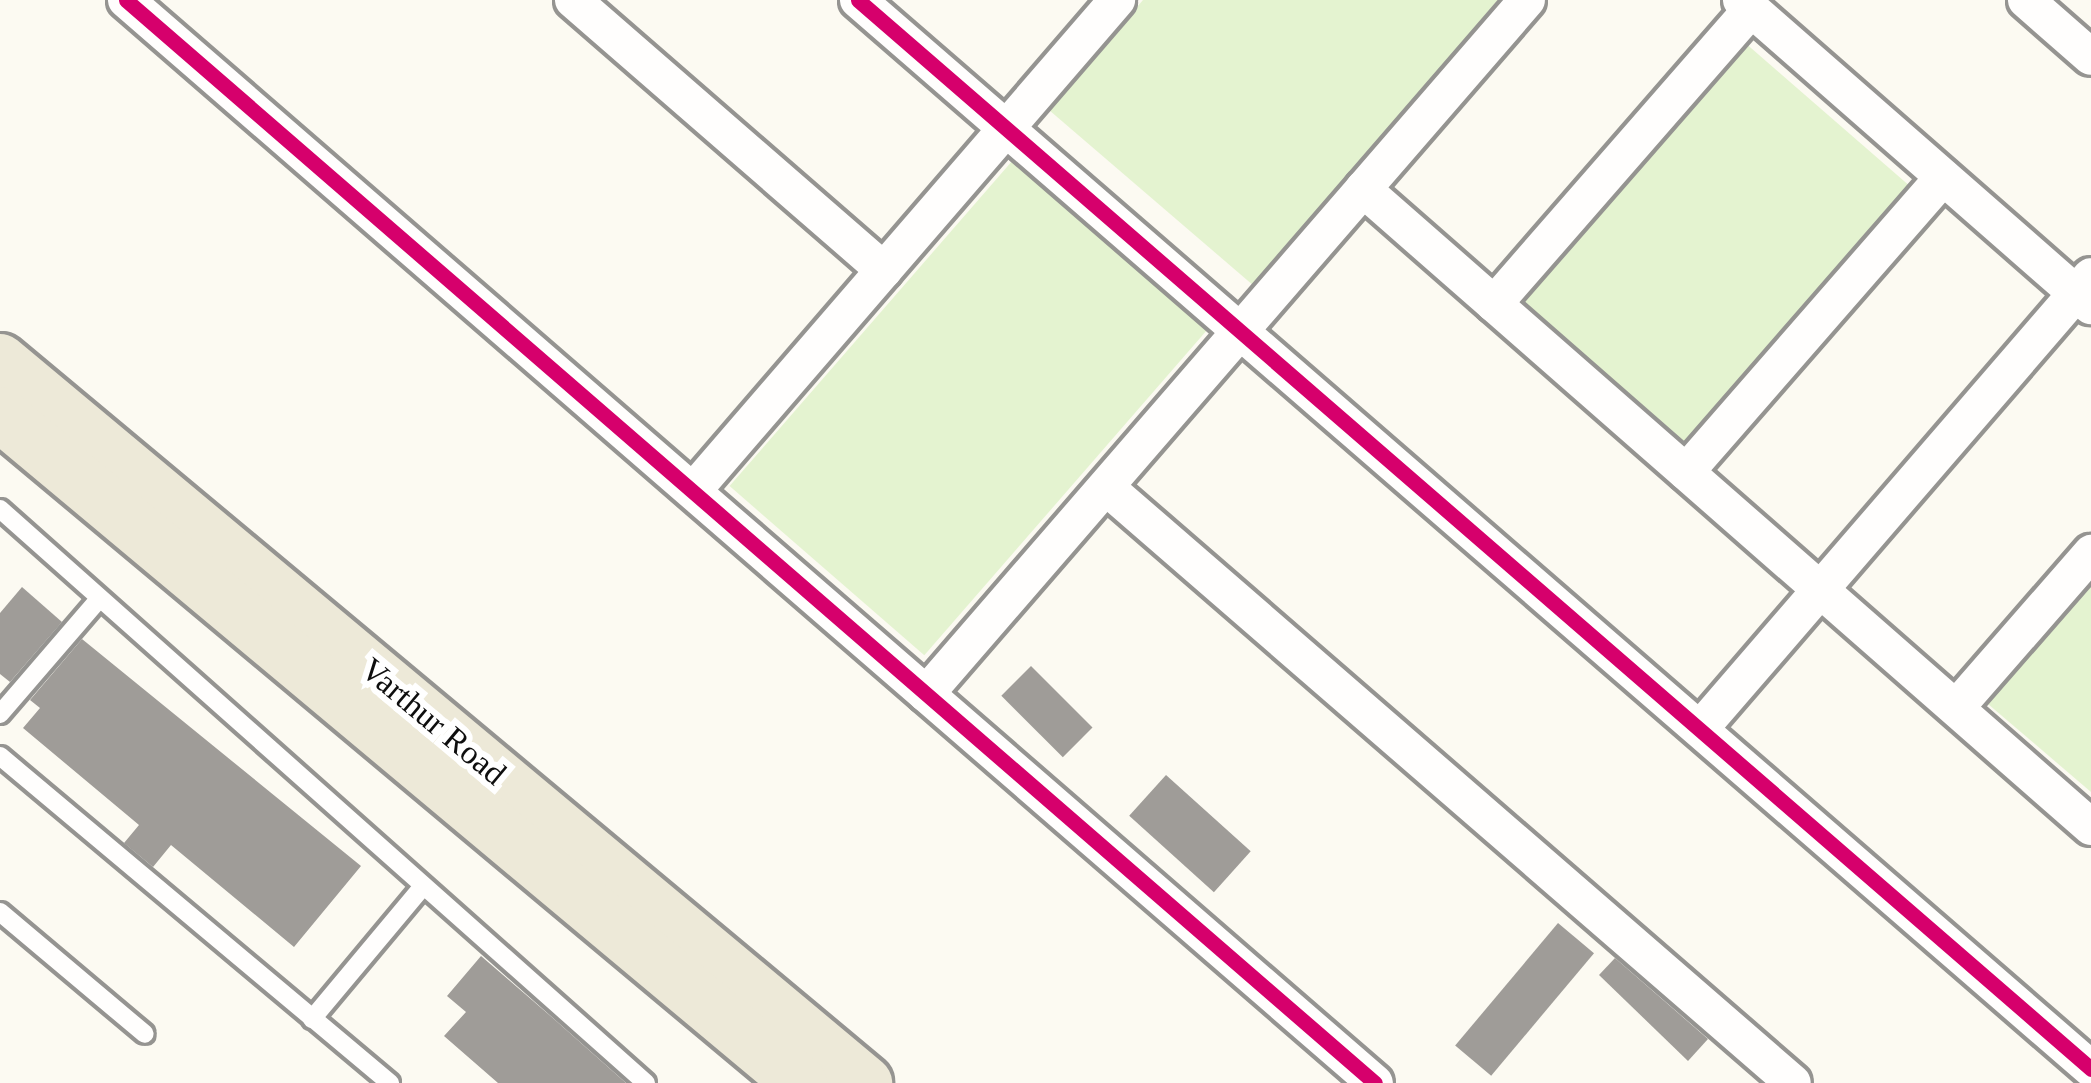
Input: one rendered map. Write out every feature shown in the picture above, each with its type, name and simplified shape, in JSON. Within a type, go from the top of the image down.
[{"type":"main road","name":"Varthur Road","points":[[0,361],[866,1083]]},
{"type":"main road","name":"Varthur Road","points":[[3,423],[800,1083]]},
{"type":"street","points":[[126,0],[1376,1083]]},
{"type":"street","points":[[573,0],[884,270]]},
{"type":"street","points":[[859,0],[2091,1069]]},
{"type":"street","points":[[692,491],[1117,0]]},
{"type":"street","points":[[926,694],[1527,0]]},
{"type":"street","points":[[2026,0],[2091,57]]},
{"type":"street","points":[[1494,304],[1746,5],[1943,177],[2086,292],[1700,729]]},
{"type":"street","points":[[1686,472],[1943,177]]},
{"type":"street","points":[[1363,189],[2091,826]]},
{"type":"street","points":[[1106,487],[1792,1083]]},
{"type":"street","points":[[1956,708],[2091,553]]},
{"type":"lane","points":[[0,509],[420,890],[646,1083]]},
{"type":"lane","points":[[0,714],[99,599]]},
{"type":"lane","points":[[0,756],[390,1083]]},
{"type":"lane","points":[[312,1018],[420,890]]},
{"type":"lane","points":[[0,912],[145,1034]]},
{"type":"green space","points":[[1143,0],[1498,0],[1254,286],[1049,110]]},
{"type":"green space","points":[[1743,41],[1912,188],[1687,447],[1518,300]]},
{"type":"green space","points":[[1013,160],[1208,329],[924,655],[730,486]]},
{"type":"green space","points":[[2091,585],[2091,792],[1988,704]]},
{"type":"building","points":[[22,587],[62,622],[10,682],[0,674],[0,613]]},
{"type":"building","points":[[82,639],[361,866],[294,947],[171,845],[153,867],[124,843],[139,825],[23,728],[40,708],[30,700]]},
{"type":"building","points":[[1031,666],[1093,728],[1063,757],[1001,696]]},
{"type":"building","points":[[1166,775],[1251,851],[1214,892],[1129,816]]},
{"type":"building","points":[[1558,923],[1594,953],[1491,1076],[1455,1046]]},
{"type":"building","points":[[481,956],[626,1083],[498,1083],[444,1036],[466,1012],[447,996]]},
{"type":"building","points":[[1615,958],[1708,1039],[1688,1061],[1599,975]]},
{"type":"cycle path","points":[[126,0],[1375,1083]]},
{"type":"cycle path","points":[[858,0],[2091,1069]]}]
